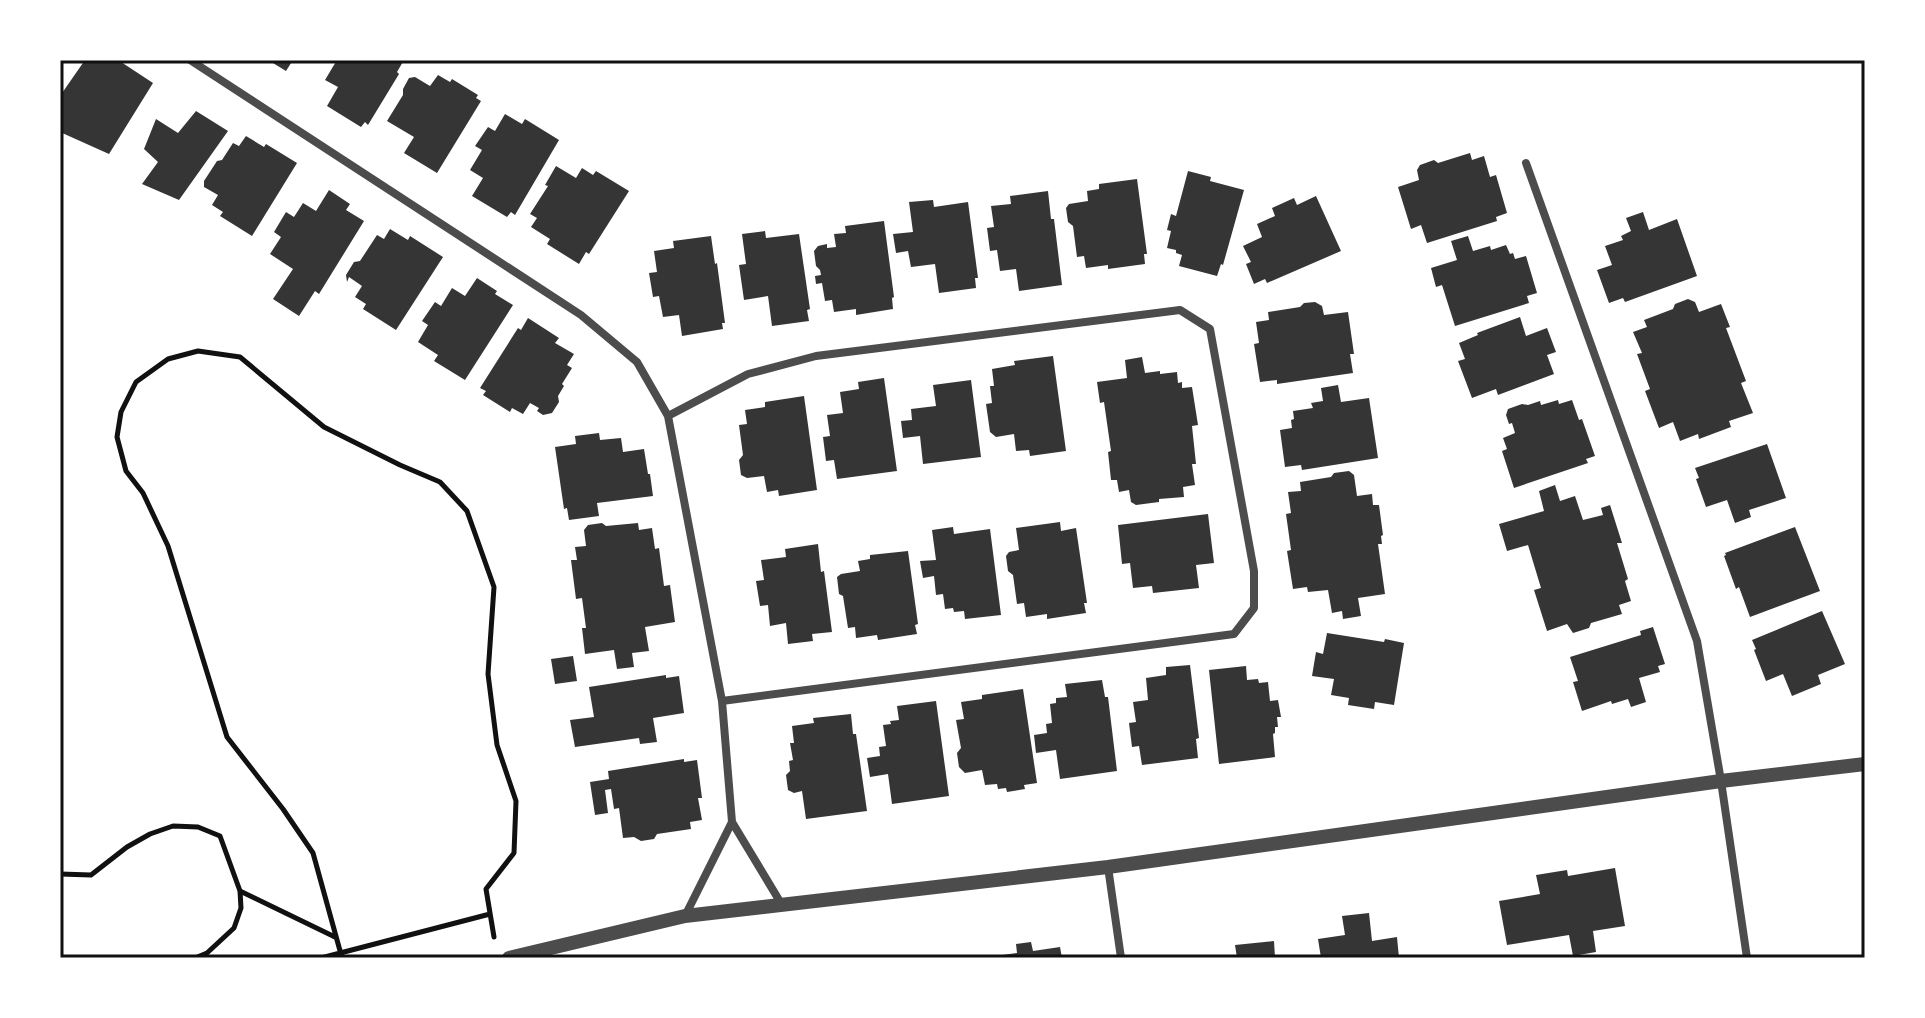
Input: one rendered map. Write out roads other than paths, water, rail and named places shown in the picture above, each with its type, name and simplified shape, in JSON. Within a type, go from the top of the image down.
[{"type":"street","points":[[190,60],[581,315],[637,362],[668,416],[722,701],[732,822],[782,906]]},
{"type":"street","points":[[1526,163],[1697,641],[1747,958]]},
{"type":"street","points":[[668,416],[748,374],[816,356],[1180,310],[1210,329],[1254,571],[1254,608],[1234,634],[722,701]]},
{"type":"street","points":[[509,958],[554,953],[685,916],[1108,867],[1721,781],[1865,764]]},
{"type":"street","points":[[685,916],[732,822]]},
{"type":"street","points":[[1108,867],[1121,958]]}]
